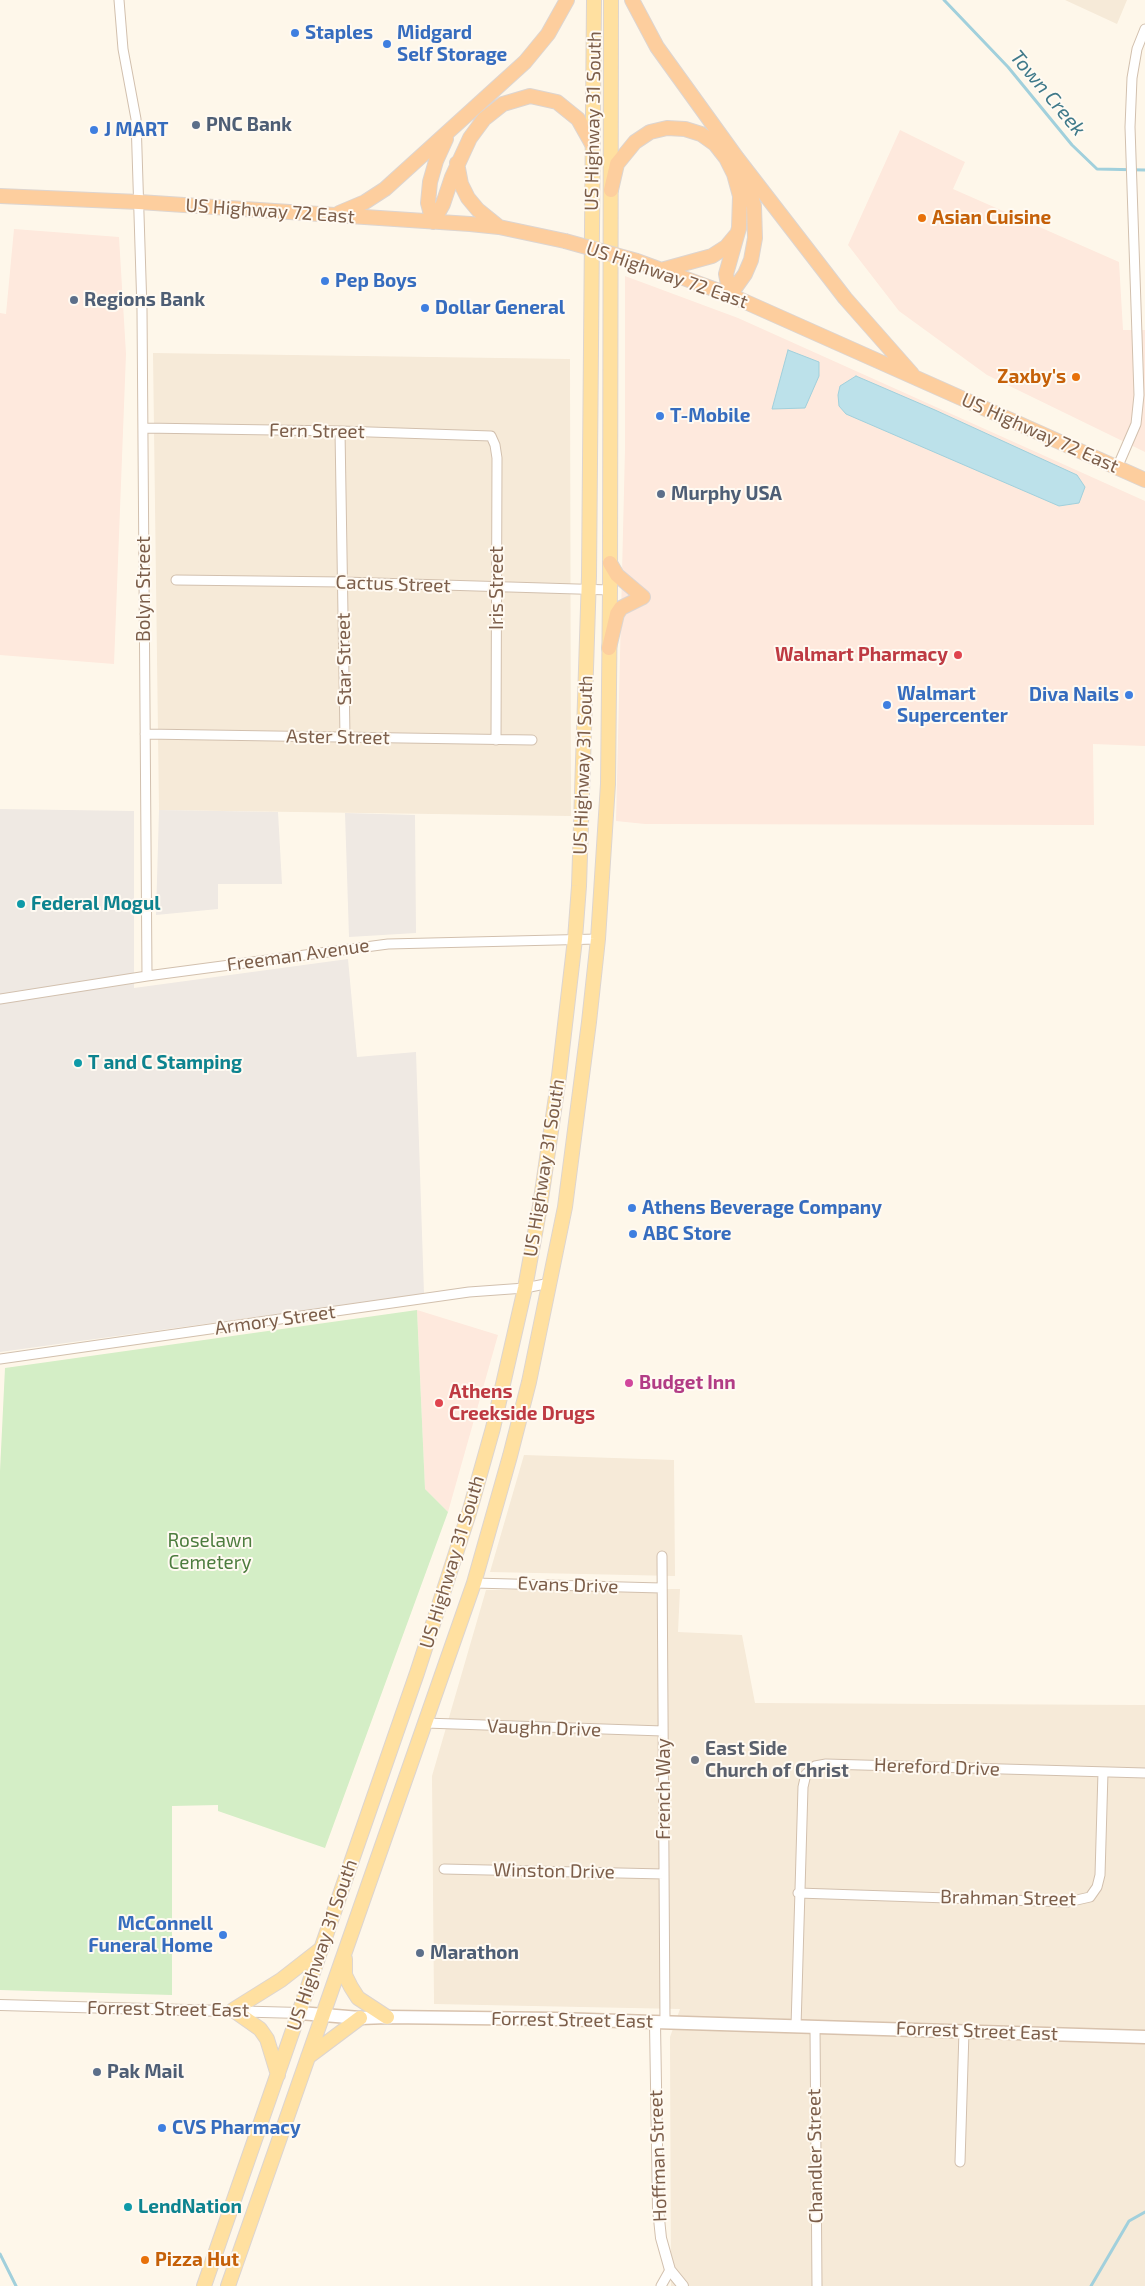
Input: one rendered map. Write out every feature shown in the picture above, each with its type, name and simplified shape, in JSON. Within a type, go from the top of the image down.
[{"type":"highway","points":[[333,215],[355,207],[380,193],[452,130],[533,53],[548,34],[567,0]]},
{"type":"highway","points":[[632,0],[661,53],[737,158],[845,298],[916,378]]},
{"type":"highway","points":[[433,222],[443,204],[457,163],[470,138],[484,119],[503,104],[520,97],[548,98],[564,106],[578,119],[592,144]]},
{"type":"highway","points":[[611,190],[617,164],[628,148],[642,137],[667,128],[693,131],[715,144],[726,158],[734,174],[740,196],[739,228],[726,274],[730,295]]},
{"type":"highway","points":[[433,222],[428,203],[430,182],[440,150],[452,130]]},
{"type":"highway","points":[[730,295],[740,282],[751,260],[756,227],[752,195],[737,158]]},
{"type":"highway","points":[[457,163],[461,184],[468,198],[478,210],[499,227]]},
{"type":"highway","name":"US Highway 72 East","points":[[2,195],[139,202],[499,227],[565,241],[637,261],[730,295],[1145,480]]},
{"type":"highway","points":[[661,270],[712,256],[726,247],[739,228]]},
{"type":"highway","points":[[610,563],[617,575],[643,597],[621,608],[617,614],[610,648]]},
{"type":"main road","name":"US Highway 31 South","points":[[204,2286],[323,1948],[350,1860],[417,1673],[469,1513],[493,1428],[525,1288],[542,1199],[575,939],[586,730],[594,0]]},
{"type":"main road","name":"US Highway 31 South","points":[[228,2286],[474,1582],[510,1456],[550,1283],[566,1198],[598,939],[608,784],[611,0]]},
{"type":"main road","points":[[278,2075],[268,2039],[260,2029],[233,2010],[282,1980],[323,1948]]},
{"type":"main road","points":[[344,1954],[345,1975],[358,1998],[387,2017]]},
{"type":"main road","name":"Forrest Street East","points":[[300,2013],[360,2018],[556,2019],[1145,2037]]},
{"type":"main road","points":[[307,2058],[360,2018]]},
{"type":"street","name":"Bolyn Street","points":[[119,0],[122,41],[136,119],[139,202],[143,428],[147,976]]},
{"type":"street","points":[[1117,468],[1136,424],[1139,395],[1130,127],[1132,78],[1137,49],[1145,29]]},
{"type":"street","name":"Fern Street","points":[[143,428],[340,431],[490,436]]},
{"type":"street","name":"Star Street","points":[[340,431],[345,737]]},
{"type":"street","name":"Iris Street","points":[[490,436],[495,445],[496,458],[496,740]]},
{"type":"street","name":"Cactus Street","points":[[176,580],[343,582],[610,590]]},
{"type":"street","name":"Aster Street","points":[[145,734],[532,740]]},
{"type":"street","name":"Freeman Avenue","points":[[0,999],[147,976],[388,944],[598,939]]},
{"type":"street","name":"Armory Street","points":[[0,1359],[469,1292],[525,1288],[550,1283]]},
{"type":"street","name":"French Way","points":[[660,2023],[664,1874],[662,1556]]},
{"type":"street","name":"Evans Drive","points":[[474,1582],[661,1588]]},
{"type":"street","name":"Vaughn Drive","points":[[425,1723],[663,1732]]},
{"type":"street","name":"Hereford Drive","points":[[796,2027],[798,1893],[803,1786],[806,1774],[815,1766],[826,1764],[1145,1773]]},
{"type":"street","name":"Brahman Street","points":[[798,1893],[1068,1902],[1090,1897],[1098,1887],[1100,1875],[1103,1772]]},
{"type":"street","name":"Winston Drive","points":[[444,1868],[664,1874]]},
{"type":"street","name":"Forrest Street East","points":[[0,2005],[300,2013]]},
{"type":"street","name":"Hoffman Street","points":[[660,2023],[658,2209],[661,2238],[670,2270]]},
{"type":"street","name":"Chandler Street","points":[[815,2027],[817,2286]]},
{"type":"street","points":[[960,2162],[964,2031]]},
{"type":"street","points":[[661,2286],[670,2270],[683,2286]]},
{"type":"shaded area","points":[[1065,0],[1127,0],[1117,24]]},
{"type":"shaded area","points":[[900,130],[965,162],[953,189],[1119,262],[1123,330],[1145,330],[1145,452],[987,375],[899,311],[848,245]]},
{"type":"shaded area","points":[[14,229],[119,237],[126,354],[114,664],[0,655],[0,313],[6,314]]},
{"type":"shaded area","points":[[625,276],[738,318],[1145,501],[1145,746],[1093,744],[1094,825],[645,824],[616,821],[625,449]]},
{"type":"shaded area","points":[[153,353],[570,359],[571,816],[159,810]]},
{"type":"shaded area","points":[[0,809],[134,811],[134,988],[348,959],[357,1057],[416,1052],[424,1294],[0,1352]]},
{"type":"shaded area","points":[[159,810],[278,812],[282,884],[218,884],[218,909],[156,915]]},
{"type":"shaded area","points":[[345,813],[415,815],[416,933],[349,937]]},
{"type":"shaded area","points":[[417,1310],[498,1335],[448,1512],[425,1489]]},
{"type":"shaded area","points":[[524,1455],[674,1460],[675,1576],[490,1572]]},
{"type":"shaded area","points":[[680,1589],[678,1632],[742,1635],[755,1703],[1145,1705],[1145,2286],[671,2286],[670,2037],[680,2009],[434,2004],[432,1776],[486,1590]]},
{"type":"green space","name":"Roselawn Cemetery","points":[[417,1310],[425,1489],[448,1512],[325,1848],[218,1811],[218,1805],[172,1806],[172,1995],[0,1990],[0,1471],[5,1368]]},
{"type":"water","points":[[788,350],[819,362],[819,376],[805,408],[772,409]]},
{"type":"water","points":[[856,376],[1077,475],[1085,487],[1079,503],[1059,506],[846,414],[839,406],[838,395],[840,386]]},
{"type":"waterway","name":"Town Creek","points":[[944,0],[1008,67],[1072,145],[1097,169],[1145,170]]},
{"type":"waterway","points":[[1091,2286],[1129,2221],[1145,2212]]},
{"type":"waterway","points":[[0,2254],[16,2286]]},
{"type":"place","name":"Staples","points":[[295,33]]},
{"type":"place","name":"Midgard Self Storage","points":[[387,44]]},
{"type":"place","name":"PNC Bank","points":[[196,125]]},
{"type":"place","name":"J MART","points":[[94,130]]},
{"type":"place","name":"Asian Cuisine","points":[[922,218]]},
{"type":"place","name":"Pep Boys","points":[[325,281]]},
{"type":"place","name":"Regions Bank","points":[[74,300]]},
{"type":"place","name":"Dollar General","points":[[425,308]]},
{"type":"place","name":"Zaxby's","points":[[1076,377]]},
{"type":"place","name":"T-Mobile","points":[[660,416]]},
{"type":"place","name":"Murphy USA","points":[[661,494]]},
{"type":"place","name":"Walmart Pharmacy","points":[[958,655]]},
{"type":"place","name":"Diva Nails","points":[[1129,695]]},
{"type":"place","name":"Walmart Supercenter","points":[[887,705]]},
{"type":"place","name":"Federal Mogul","points":[[21,904]]},
{"type":"place","name":"T and C Stamping","points":[[78,1063]]},
{"type":"place","name":"Athens Beverage Company","points":[[632,1208]]},
{"type":"place","name":"ABC Store","points":[[633,1234]]},
{"type":"place","name":"Budget Inn","points":[[629,1383]]},
{"type":"place","name":"Athens Creekside Drugs","points":[[439,1403]]},
{"type":"place","name":"East Side Church of Christ","points":[[695,1760]]},
{"type":"place","name":"McConnell Funeral Home","points":[[223,1935]]},
{"type":"place","name":"Marathon","points":[[420,1953]]},
{"type":"place","name":"Pak Mail","points":[[97,2072]]},
{"type":"place","name":"CVS Pharmacy","points":[[162,2128]]},
{"type":"place","name":"LendNation","points":[[128,2207]]},
{"type":"place","name":"Pizza Hut","points":[[145,2260]]}]
